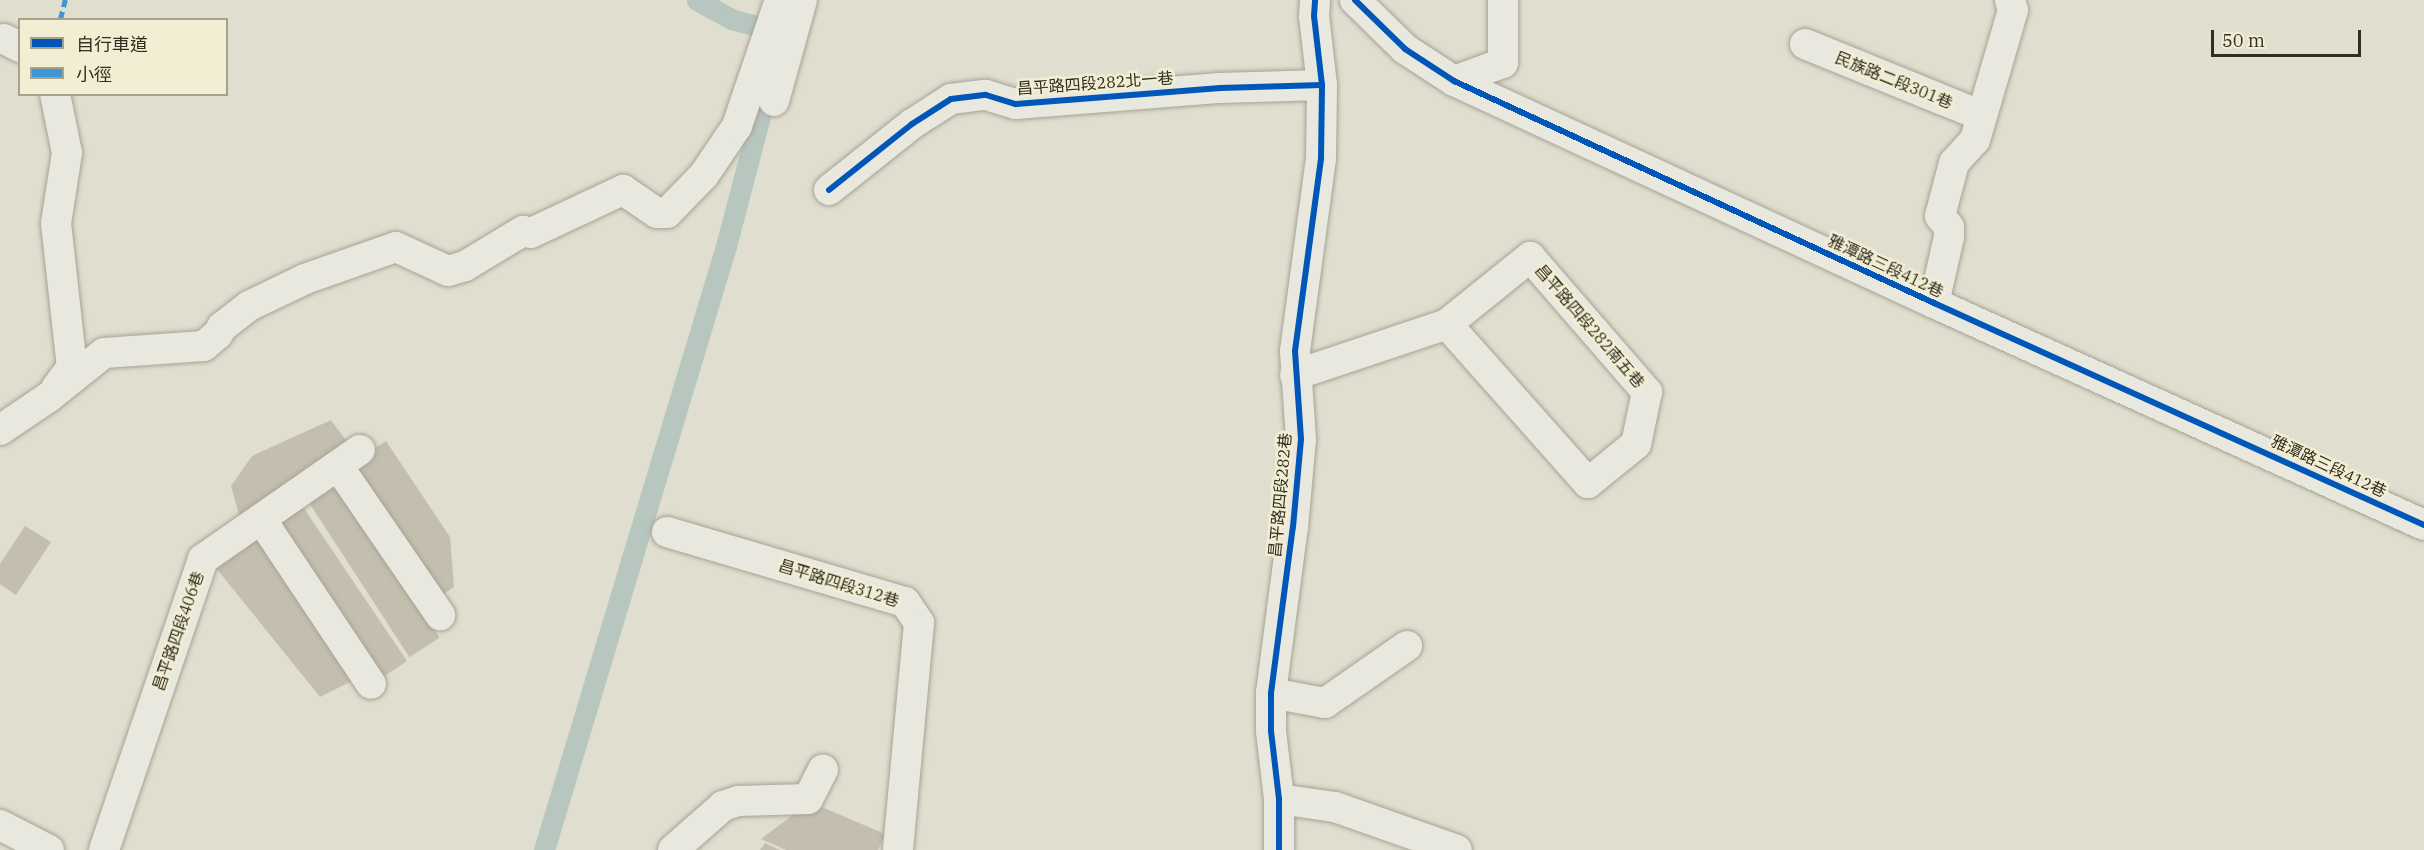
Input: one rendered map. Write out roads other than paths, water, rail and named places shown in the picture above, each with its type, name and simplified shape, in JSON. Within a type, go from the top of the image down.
[{"type":"street","points":[[0,430],[49,397],[104,353],[204,346],[222,327],[249,306],[305,279],[396,247],[448,271],[465,266],[523,231],[531,233],[623,190],[657,213],[667,213],[704,175],[736,126],[780,0]]},
{"type":"street","points":[[774,100],[802,0]]},
{"type":"street","name":"昌平路四段282巷","points":[[1279,850],[1279,799],[1271,731],[1270,693],[1293,527],[1301,438],[1295,351],[1321,159],[1322,85],[1314,16],[1315,0]]},
{"type":"street","name":"雅潭路三段412巷","points":[[1355,0],[1406,49],[1454,81],[1934,303],[2424,525]]},
{"type":"street","points":[[1454,81],[1503,63],[1503,0]]},
{"type":"street","points":[[1934,303],[1949,227],[1940,216],[1954,163],[1975,140],[2013,10],[2010,0]]},
{"type":"street","name":"民族路二段301巷","points":[[1805,44],[1982,116]]},
{"type":"street","name":"昌平路四段282北一巷","points":[[829,190],[912,124],[951,99],[986,95],[1016,104],[1220,88],[1322,85]]},
{"type":"street","points":[[49,397],[72,367],[56,223],[67,153],[55,96]]},
{"type":"street","name":"昌平路四段282南五巷","points":[[1295,375],[1447,324],[1530,257],[1647,393],[1636,444],[1588,483],[1447,324]]},
{"type":"street","name":"昌平路四段406巷","points":[[104,850],[203,559],[349,458],[440,615]]},
{"type":"street","points":[[261,519],[372,684]]},
{"type":"street","name":"昌平路四段312巷","points":[[667,532],[905,602],[919,623],[898,850]]},
{"type":"street","points":[[1270,693],[1325,703],[1407,646]]},
{"type":"street","points":[[673,850],[723,806],[738,801],[808,799],[823,770]]},
{"type":"street","points":[[1279,799],[1335,807],[1457,850]]},
{"type":"street","points":[[0,825],[50,850]]},
{"type":"waterway","points":[[697,0],[731,19],[782,33]]},
{"type":"waterway","points":[[544,850],[726,246],[769,82]]}]
